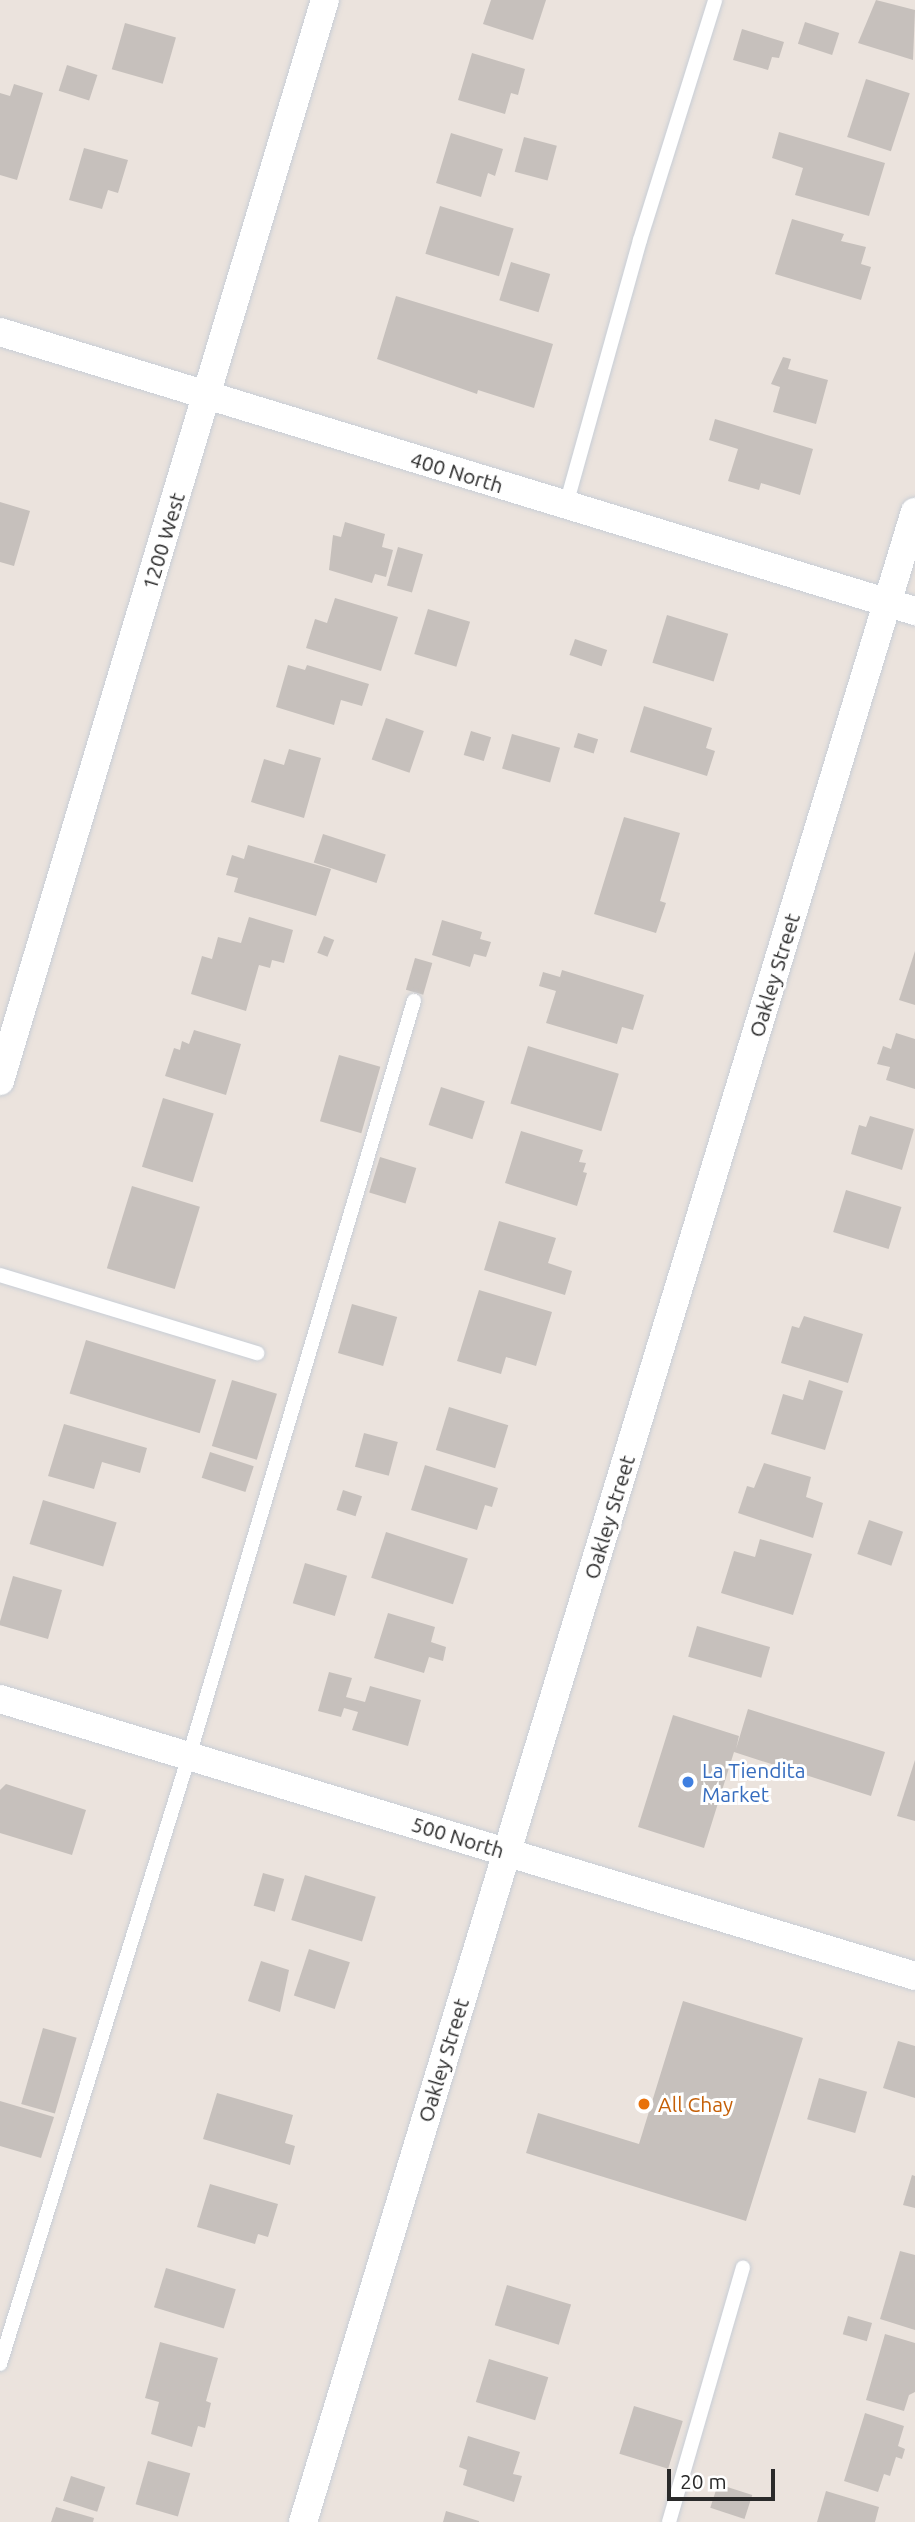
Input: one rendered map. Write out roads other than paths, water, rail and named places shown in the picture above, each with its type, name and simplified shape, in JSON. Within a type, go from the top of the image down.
[{"type":"street","name":"1200 West","points":[[0,1081],[8,1025],[206,395],[325,0]]},
{"type":"street","name":"400 North","points":[[0,332],[915,611]]},
{"type":"street","name":"Oakley Street","points":[[303,2522],[915,512]]},
{"type":"street","name":"500 North","points":[[0,1699],[915,1976]]},
{"type":"lane","points":[[566,505],[640,240],[715,0]]},
{"type":"lane","points":[[0,2364],[189,1756],[414,1001]]},
{"type":"lane","points":[[0,1275],[257,1353]]},
{"type":"lane","points":[[669,2522],[743,2267]]},
{"type":"place","name":"La Tiendita Market","points":[[688,1782]]},
{"type":"place","name":"All Chay","points":[[644,2104]]}]
